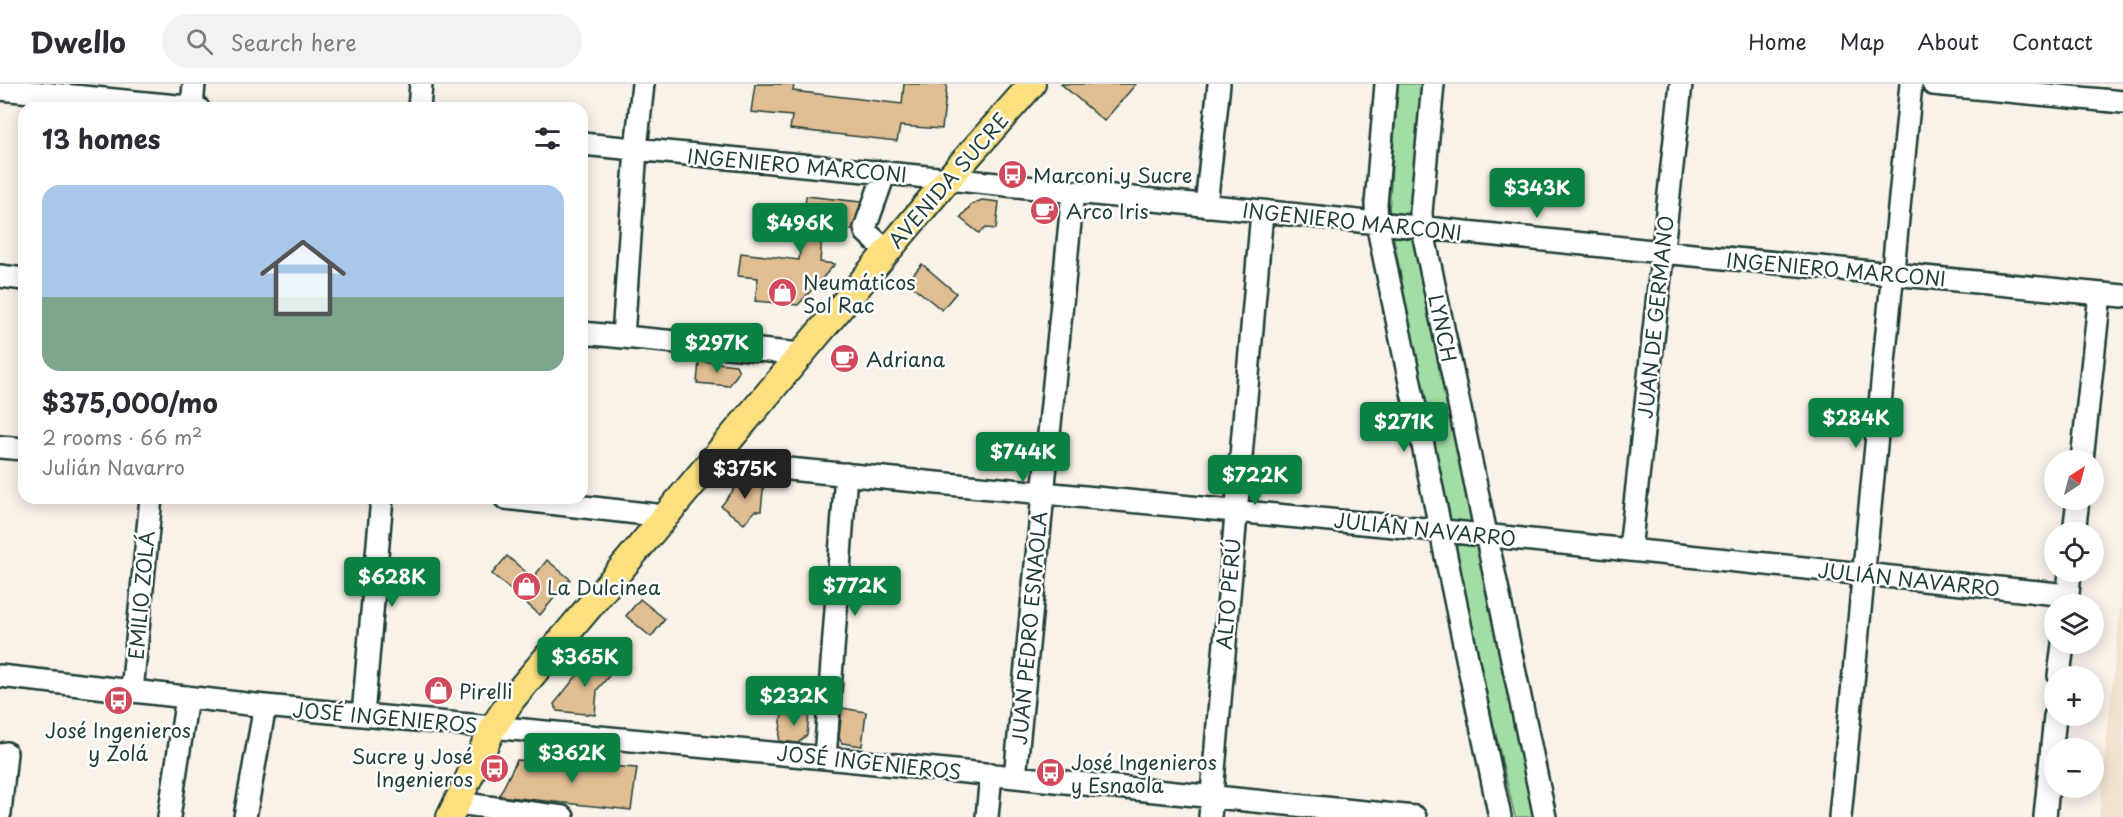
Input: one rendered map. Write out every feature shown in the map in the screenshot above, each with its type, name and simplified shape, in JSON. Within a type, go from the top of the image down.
[{"type":"main road","name":"AVENIDA SUCRE","points":[[453,810],[494,726],[512,699],[948,178],[1032,84]]},
{"type":"street","points":[[192,102],[194,84]]},
{"type":"street","points":[[420,102],[421,84]]},
{"type":"street","points":[[623,337],[636,149],[643,84]]},
{"type":"street","points":[[1206,206],[1219,84]]},
{"type":"street","points":[[1386,84],[1376,204],[1377,223],[1500,817]]},
{"type":"street","name":"LYNCH","points":[[1433,84],[1421,212],[1422,227],[1545,817]]},
{"type":"street","name":"JUAN DE GERMANO","points":[[1630,550],[1680,84]]},
{"type":"street","points":[[1840,817],[1911,84]]},
{"type":"street","points":[[1933,84],[2123,102]]},
{"type":"street","points":[[0,89],[131,102]]},
{"type":"street","name":"INGENIERO MARCONI","points":[[588,145],[948,178],[1262,212],[2123,296]]},
{"type":"street","points":[[885,172],[865,228],[866,232],[887,251]]},
{"type":"street","name":"JUAN PEDRO ESNAOLA","points":[[1015,777],[1072,192]]},
{"type":"street","name":"ALTO PERÚ","points":[[1210,807],[1262,212]]},
{"type":"street","points":[[0,276],[18,278]]},
{"type":"street","points":[[2083,450],[2100,294]]},
{"type":"street","points":[[588,334],[801,354]]},
{"type":"street","points":[[0,447],[18,448]]},
{"type":"street","name":"JULIÁN NAVARRO","points":[[711,459],[756,466],[1486,535],[1864,574],[2044,597]]},
{"type":"street","points":[[825,758],[846,474]]},
{"type":"street","name":"EMILIO ZOLÁ","points":[[132,691],[150,504]]},
{"type":"street","points":[[363,716],[381,504]]},
{"type":"street","points":[[558,504],[664,516]]},
{"type":"street","name":"JOSÉ INGENIEROS","points":[[0,676],[363,716],[494,726],[991,774],[1210,807],[1415,817]]},
{"type":"street","points":[[169,817],[187,697]]},
{"type":"street","points":[[245,817],[265,706]]},
{"type":"street","points":[[2045,817],[2054,726]]},
{"type":"street","points":[[0,813],[6,753]]},
{"type":"street","points":[[987,817],[991,774]]},
{"type":"street","points":[[453,810],[563,817]]},
{"type":"shaded area","points":[[2123,581],[2123,817],[2099,817],[2101,798],[2104,798],[2104,768]]},
{"type":"green space","points":[[1398,84],[1424,84],[1416,216],[1539,817],[1515,817],[1448,529],[1389,212]]},
{"type":"building","points":[[755,84],[794,84],[793,91],[902,104],[904,84],[947,84],[942,129],[900,126],[897,141],[790,129],[792,116],[751,112]]},
{"type":"building","points":[[1061,84],[1136,84],[1104,121]]},
{"type":"building","points":[[806,196],[861,202],[853,230],[827,228],[822,236],[820,262],[835,264],[798,305],[755,301],[758,278],[738,276],[741,253],[799,260]]},
{"type":"building","points":[[982,200],[999,202],[996,229],[986,228],[979,233],[960,218],[972,204]]},
{"type":"building","points":[[922,264],[956,293],[942,310],[907,282]]},
{"type":"building","points":[[699,361],[736,365],[739,372],[729,386],[697,383]]},
{"type":"building","points":[[745,479],[764,481],[761,511],[755,511],[744,524],[721,506],[739,483]]},
{"type":"building","name":"La Dulcinea","points":[[507,556],[533,578],[547,560],[570,579],[540,615],[492,574]]},
{"type":"building","points":[[640,599],[665,619],[651,637],[626,616]]},
{"type":"building","points":[[594,654],[614,670],[597,690],[595,715],[557,711],[554,704]]},
{"type":"building","points":[[842,708],[866,712],[862,746],[842,743],[839,738]]},
{"type":"building","points":[[782,712],[809,715],[807,735],[798,743],[779,741]]},
{"type":"building","points":[[517,760],[637,768],[631,810],[499,796]]},
{"type":"place","name":"Marconi y Sucre","points":[[1012,175]]},
{"type":"place","name":"Arco Iris","points":[[1045,211]]},
{"type":"place","name":"Neumáticos Sol Rac","points":[[782,293]]},
{"type":"place","name":"Adriana","points":[[845,359]]},
{"type":"place","name":"La Dulcinea","points":[[526,587]]},
{"type":"place","name":"Pirelli","points":[[438,691]]},
{"type":"place","name":"José Ingenieros y Zolá","points":[[118,700]]},
{"type":"place","name":"Sucre y José Ingenieros","points":[[494,768]]},
{"type":"place","name":"José Ingenieros y Esnaola","points":[[1050,773]]}]
